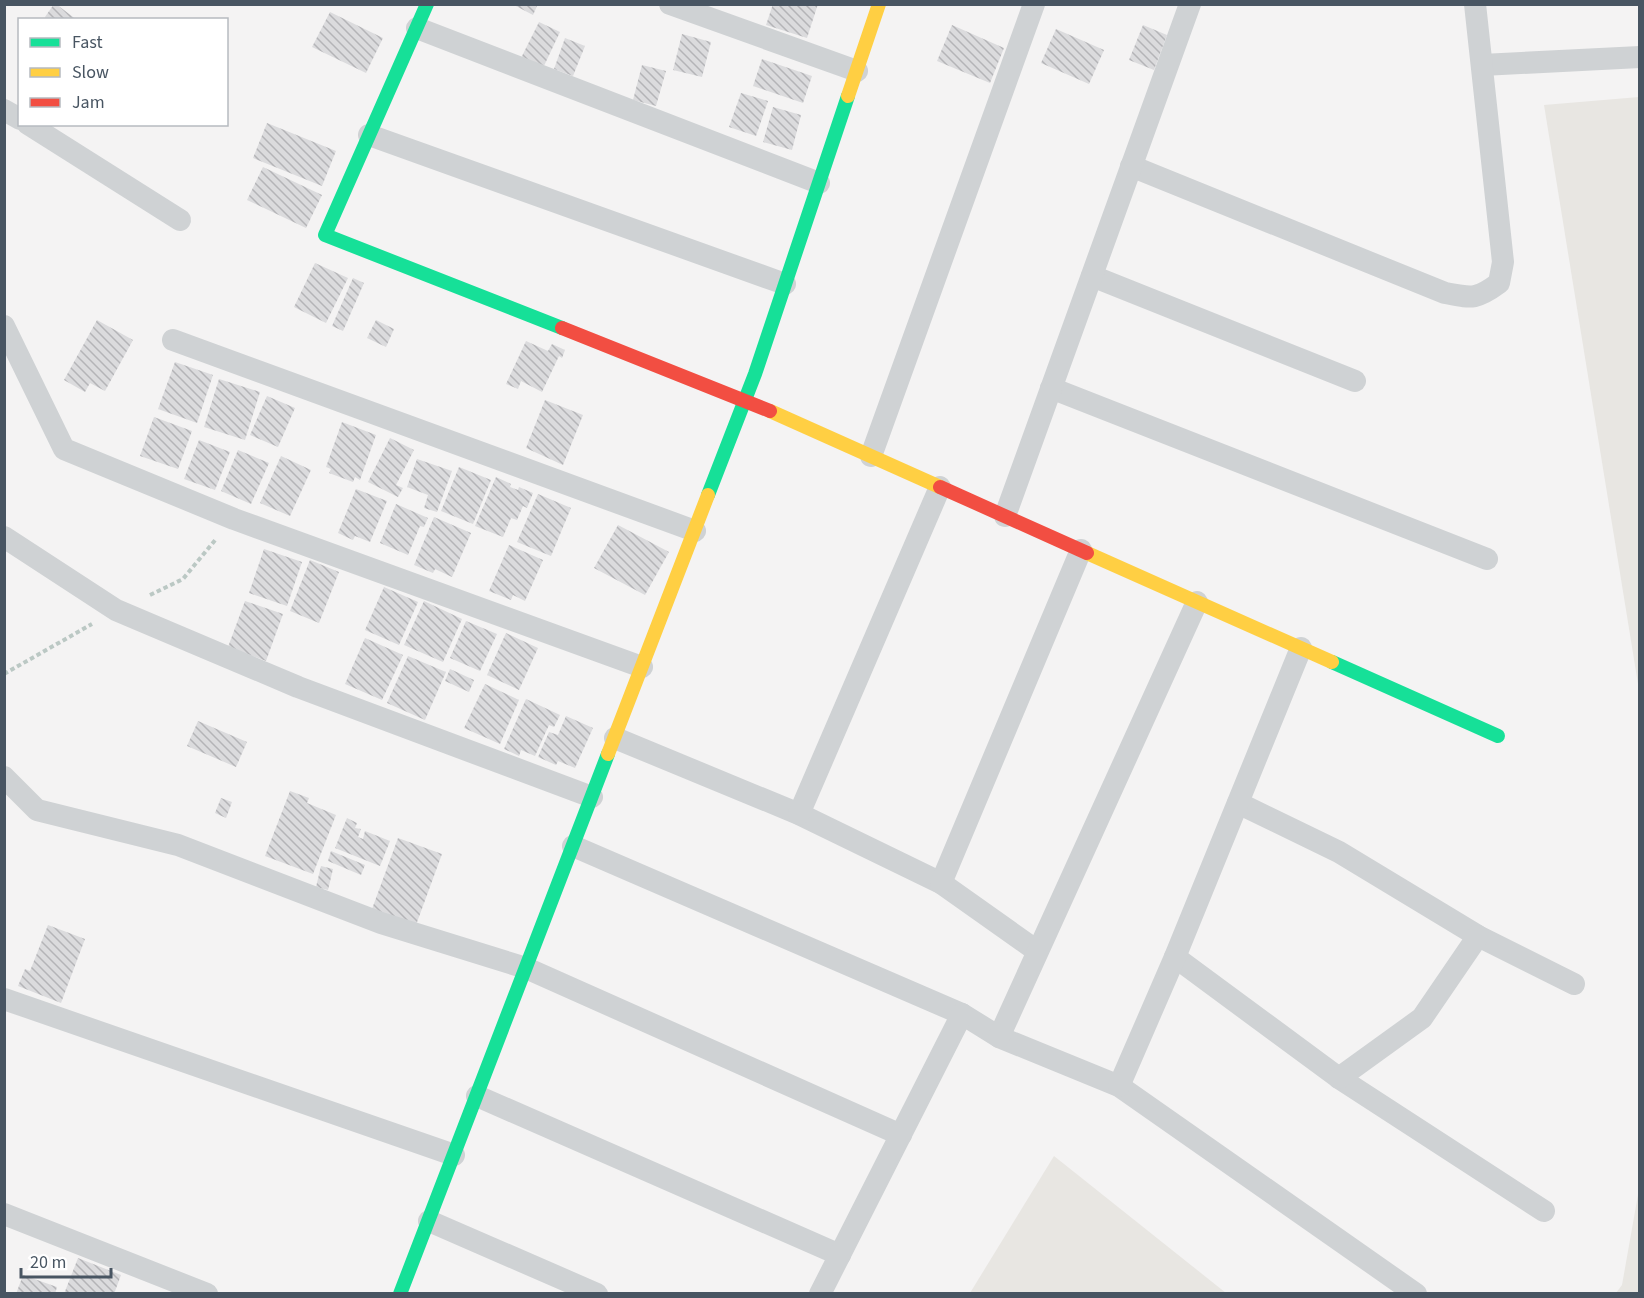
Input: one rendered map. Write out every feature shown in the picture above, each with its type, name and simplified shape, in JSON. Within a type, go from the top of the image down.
[{"type":"street","points":[[427,4],[325,235],[745,400],[1498,736]]},
{"type":"street","points":[[670,4],[857,71]]},
{"type":"street","points":[[400,1293],[745,400],[879,4]]},
{"type":"street","points":[[871,456],[1034,4]]},
{"type":"street","points":[[1005,516],[1190,4]]},
{"type":"street","points":[[1131,166],[1445,293],[1471,298],[1485,293],[1499,283],[1503,262],[1474,4]]},
{"type":"street","points":[[417,28],[819,183]]},
{"type":"street","points":[[1482,65],[1640,57]]},
{"type":"street","points":[[4,110],[18,118]]},
{"type":"street","points":[[31,126],[180,220]]},
{"type":"street","points":[[369,135],[785,284]]},
{"type":"street","points":[[1092,276],[1355,381]]},
{"type":"street","points":[[4,326],[64,449],[234,519],[642,667]]},
{"type":"street","points":[[173,340],[695,531]]},
{"type":"street","points":[[1052,388],[1487,559]]},
{"type":"street","points":[[800,814],[940,487]]},
{"type":"street","points":[[4,537],[116,610],[298,687],[592,797]]},
{"type":"street","points":[[941,883],[1081,550]]},
{"type":"street","points":[[999,1037],[1036,951],[1197,602]]},
{"type":"street","points":[[1119,1086],[1175,957],[1301,648]]},
{"type":"street","points":[[615,738],[800,814],[941,883],[1036,951]]},
{"type":"street","points":[[4,777],[37,810],[178,844],[381,923],[526,968],[901,1135]]},
{"type":"street","points":[[1238,803],[1339,852],[1478,936],[1574,984]]},
{"type":"street","points":[[573,846],[962,1014],[999,1037],[1119,1086],[1416,1293]]},
{"type":"street","points":[[1339,1078],[1422,1018],[1478,936]]},
{"type":"street","points":[[1175,957],[1339,1078],[1544,1211]]},
{"type":"street","points":[[4,999],[454,1155]]},
{"type":"street","points":[[820,1293],[962,1014]]},
{"type":"street","points":[[477,1096],[840,1255]]},
{"type":"street","points":[[4,1214],[207,1293]]},
{"type":"street","points":[[429,1221],[597,1293]]},
{"type":"shaded area","points":[[1640,97],[1639,690],[1544,105]]},
{"type":"shaded area","points":[[1054,1156],[1226,1293],[970,1293]]},
{"type":"shaded area","points":[[1639,1189],[1639,1293],[1616,1293],[1622,1285]]},
{"type":"building","points":[[56,4],[74,18],[46,18]]},
{"type":"building","points":[[512,4],[538,4],[533,15]]},
{"type":"building","points":[[773,4],[818,4],[807,38],[766,25]]},
{"type":"building","points":[[330,12],[383,38],[366,73],[312,47]]},
{"type":"building","points":[[539,22],[560,32],[543,68],[521,58]]},
{"type":"building","points":[[952,25],[1004,48],[990,83],[937,61]]},
{"type":"building","points":[[1143,25],[1167,35],[1154,70],[1129,60]]},
{"type":"building","points":[[1056,29],[1104,50],[1089,84],[1041,63]]},
{"type":"building","points":[[682,34],[711,42],[702,77],[673,70]]},
{"type":"building","points":[[565,38],[585,46],[573,76],[554,69]]},
{"type":"building","points":[[762,59],[812,76],[803,103],[753,86]]},
{"type":"building","points":[[642,65],[666,71],[656,106],[633,100]]},
{"type":"building","points":[[741,93],[768,101],[756,136],[729,127]]},
{"type":"building","points":[[773,107],[801,115],[792,150],[763,142]]},
{"type":"building","points":[[267,123],[336,151],[322,186],[253,158]]},
{"type":"building","points":[[263,167],[322,195],[306,228],[247,200]]},
{"type":"building","points":[[315,263],[348,278],[326,323],[294,307]]},
{"type":"building","points":[[353,278],[364,283],[343,331],[332,326]]},
{"type":"building","points":[[97,320],[133,340],[105,391],[90,383],[85,392],[64,380]]},
{"type":"building","points":[[376,320],[394,329],[386,347],[367,338]]},
{"type":"building","points":[[526,341],[548,351],[552,344],[565,350],[562,358],[559,356],[542,392],[521,381],[518,389],[506,384]]},
{"type":"building","points":[[175,362],[213,375],[197,423],[158,409]]},
{"type":"building","points":[[219,379],[260,392],[245,440],[204,427]]},
{"type":"building","points":[[267,396],[295,408],[278,447],[250,435]]},
{"type":"building","points":[[545,400],[583,415],[563,465],[526,448]]},
{"type":"building","points":[[154,417],[192,431],[178,469],[140,456]]},
{"type":"building","points":[[342,422],[376,435],[360,480],[355,477],[353,482],[329,473],[331,469],[326,467]]},
{"type":"building","points":[[390,438],[414,450],[396,485],[403,488],[398,497],[368,482]]},
{"type":"building","points":[[199,440],[230,452],[215,490],[184,479]]},
{"type":"building","points":[[238,450],[269,463],[251,504],[221,491]]},
{"type":"building","points":[[281,456],[311,470],[290,516],[260,503]]},
{"type":"building","points":[[417,459],[452,471],[437,512],[424,508],[428,495],[407,487]]},
{"type":"building","points":[[459,467],[491,480],[473,524],[441,511]]},
{"type":"building","points":[[496,477],[511,484],[510,487],[518,490],[519,487],[533,493],[527,508],[523,506],[517,520],[511,518],[503,537],[475,526]]},
{"type":"building","points":[[356,489],[387,501],[370,542],[355,536],[353,540],[338,533]]},
{"type":"building","points":[[538,494],[571,508],[551,556],[517,542]]},
{"type":"building","points":[[396,504],[428,518],[424,527],[420,526],[408,555],[380,543]]},
{"type":"building","points":[[434,517],[471,533],[452,577],[435,569],[433,573],[414,565]]},
{"type":"building","points":[[618,525],[669,552],[645,595],[594,568]]},
{"type":"building","points":[[509,545],[543,560],[525,601],[513,595],[511,600],[489,591]]},
{"type":"building","points":[[264,549],[302,562],[287,606],[249,593]]},
{"type":"building","points":[[310,560],[339,572],[319,623],[290,611]]},
{"type":"building","points":[[384,587],[418,602],[399,645],[365,630]]},
{"type":"building","points":[[245,601],[283,614],[266,661],[228,647]]},
{"type":"building","points":[[424,601],[462,619],[443,662],[404,645]]},
{"type":"building","points":[[466,621],[497,634],[480,671],[450,658]]},
{"type":"building","points":[[506,633],[538,648],[519,690],[487,675]]},
{"type":"building","points":[[365,638],[403,655],[382,700],[345,684]]},
{"type":"building","points":[[408,656],[446,672],[425,720],[387,703]]},
{"type":"building","points":[[450,669],[474,680],[469,692],[445,681]]},
{"type":"building","points":[[485,684],[519,700],[500,744],[464,728]]},
{"type":"building","points":[[526,699],[560,715],[554,727],[549,725],[535,756],[521,750],[519,756],[504,749]]},
{"type":"building","points":[[566,716],[593,728],[575,768],[558,761],[556,765],[538,757],[549,732],[558,735]]},
{"type":"building","points":[[198,721],[247,742],[236,767],[187,746]]},
{"type":"building","points":[[290,791],[309,798],[307,803],[336,815],[313,874],[265,856]]},
{"type":"building","points":[[221,798],[232,802],[226,818],[215,813]]},
{"type":"building","points":[[347,818],[357,823],[355,828],[361,829],[358,837],[363,839],[365,831],[390,841],[380,866],[335,848]]},
{"type":"building","points":[[398,838],[442,854],[416,925],[372,909]]},
{"type":"building","points":[[331,851],[365,865],[361,875],[328,861]]},
{"type":"building","points":[[321,866],[333,869],[328,890],[316,887]]},
{"type":"building","points":[[48,925],[85,939],[61,1003],[18,986],[25,969],[30,971]]},
{"type":"building","points":[[78,1258],[121,1275],[114,1294],[64,1294]]},
{"type":"building","points":[[23,1275],[57,1287],[55,1294],[16,1294]]},
{"type":"traffic: fast","points":[[427,4],[325,235],[562,328]]},
{"type":"traffic: fast","points":[[708,495],[755,374],[848,96]]},
{"type":"traffic: fast","points":[[1332,662],[1498,736]]},
{"type":"traffic: fast","points":[[400,1294],[608,754]]},
{"type":"traffic: slow","points":[[848,96],[879,4]]},
{"type":"traffic: slow","points":[[770,411],[940,487]]},
{"type":"traffic: slow","points":[[608,754],[708,495]]},
{"type":"traffic: slow","points":[[1087,553],[1332,662]]},
{"type":"traffic: jam","points":[[562,328],[770,411]]},
{"type":"traffic: jam","points":[[940,487],[1087,553]]}]
